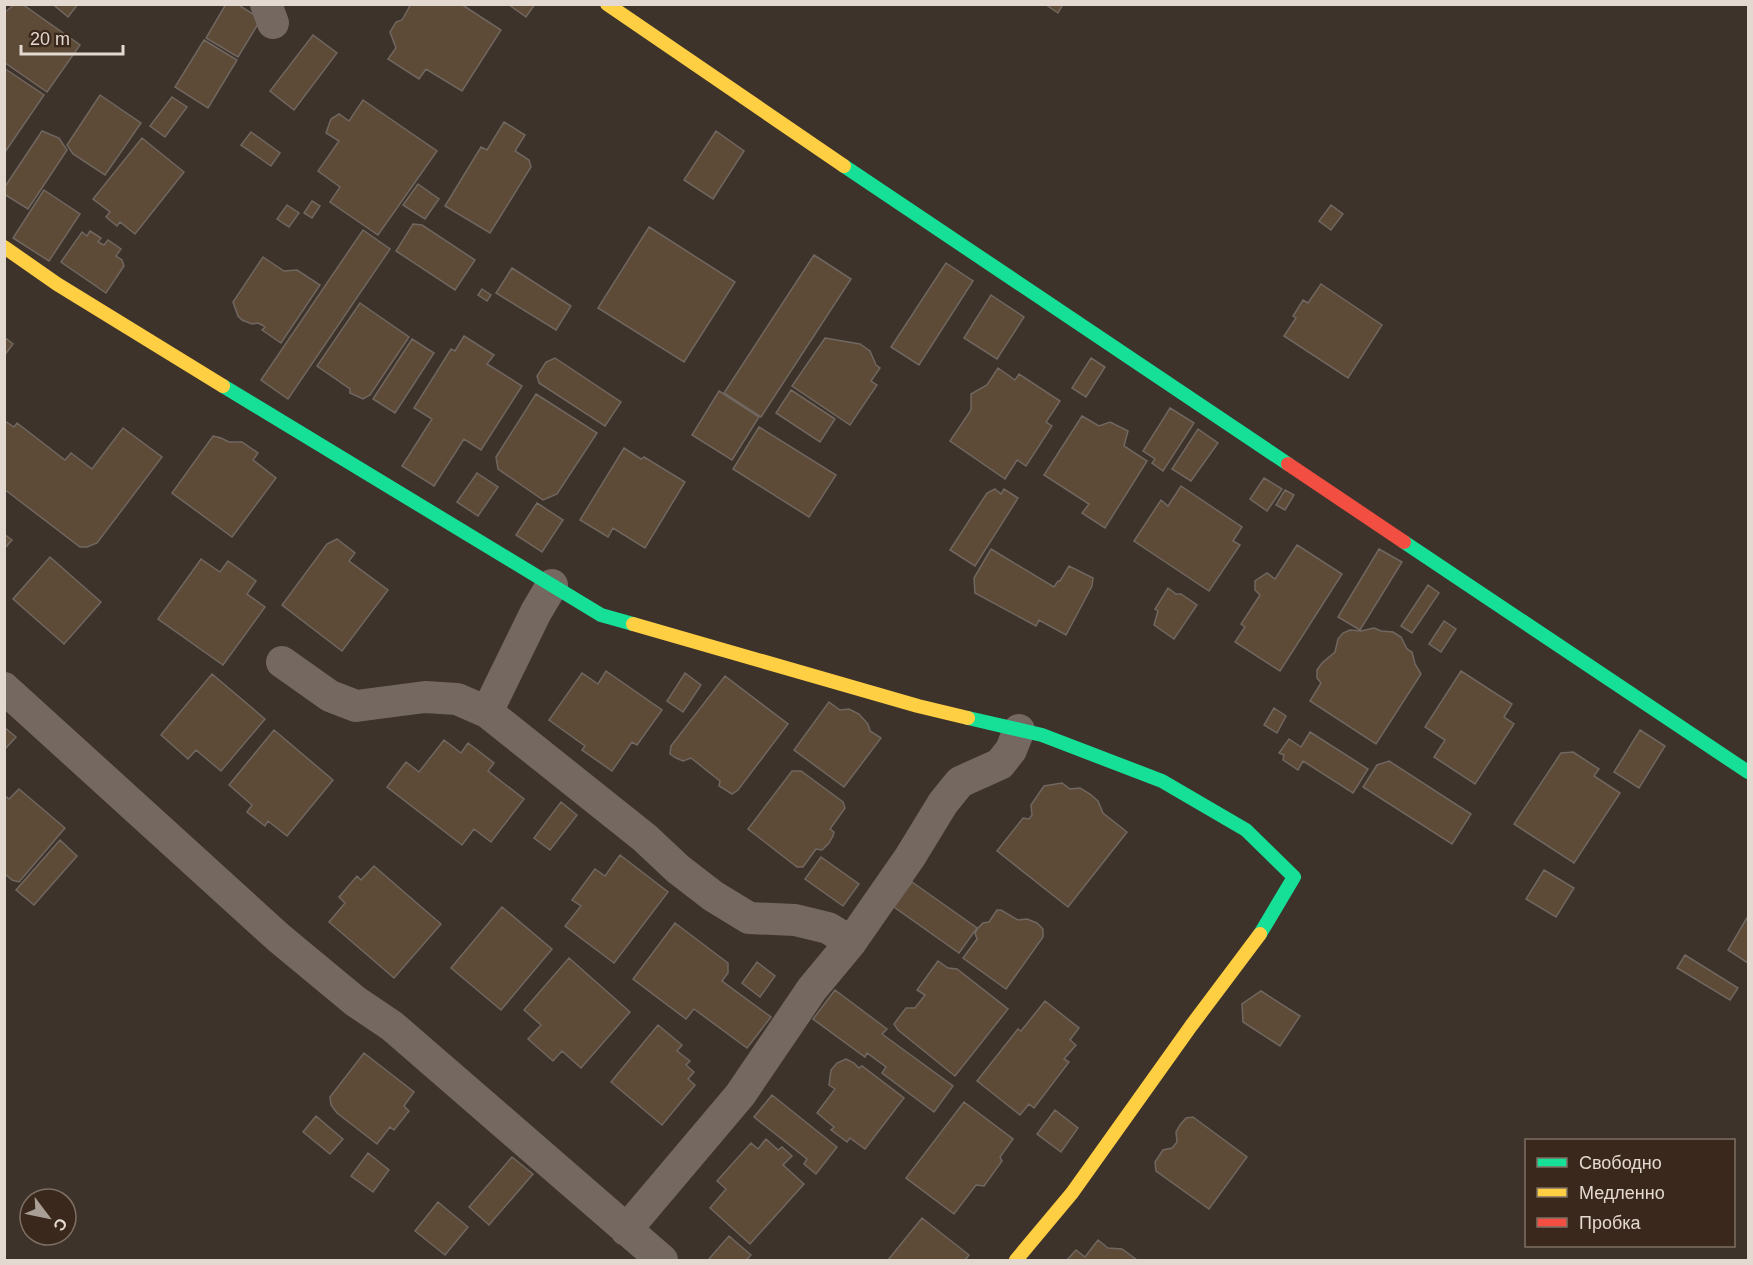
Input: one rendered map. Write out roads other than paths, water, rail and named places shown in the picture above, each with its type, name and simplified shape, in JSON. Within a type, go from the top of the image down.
[{"type":"street","points":[[608,4],[895,201],[1749,772]]},
{"type":"street","points":[[4,247],[77,296],[260,409],[601,615],[918,706],[1042,735],[1162,781],[1246,830],[1294,877],[1264,929],[1191,1026],[1072,1193],[1016,1260]]},
{"type":"street","points":[[487,712],[536,612],[552,585]]},
{"type":"street","points":[[282,662],[330,696],[356,706],[425,697],[457,699],[487,712],[645,838],[678,869],[713,896],[749,918],[795,920],[817,925],[828,928],[851,942]]},
{"type":"street","points":[[4,688],[279,938],[355,1001],[392,1026],[662,1260]]},
{"type":"street","points":[[626,1230],[740,1095],[812,989],[851,942],[954,789],[960,782],[1000,765],[1011,750],[1019,730]]}]
